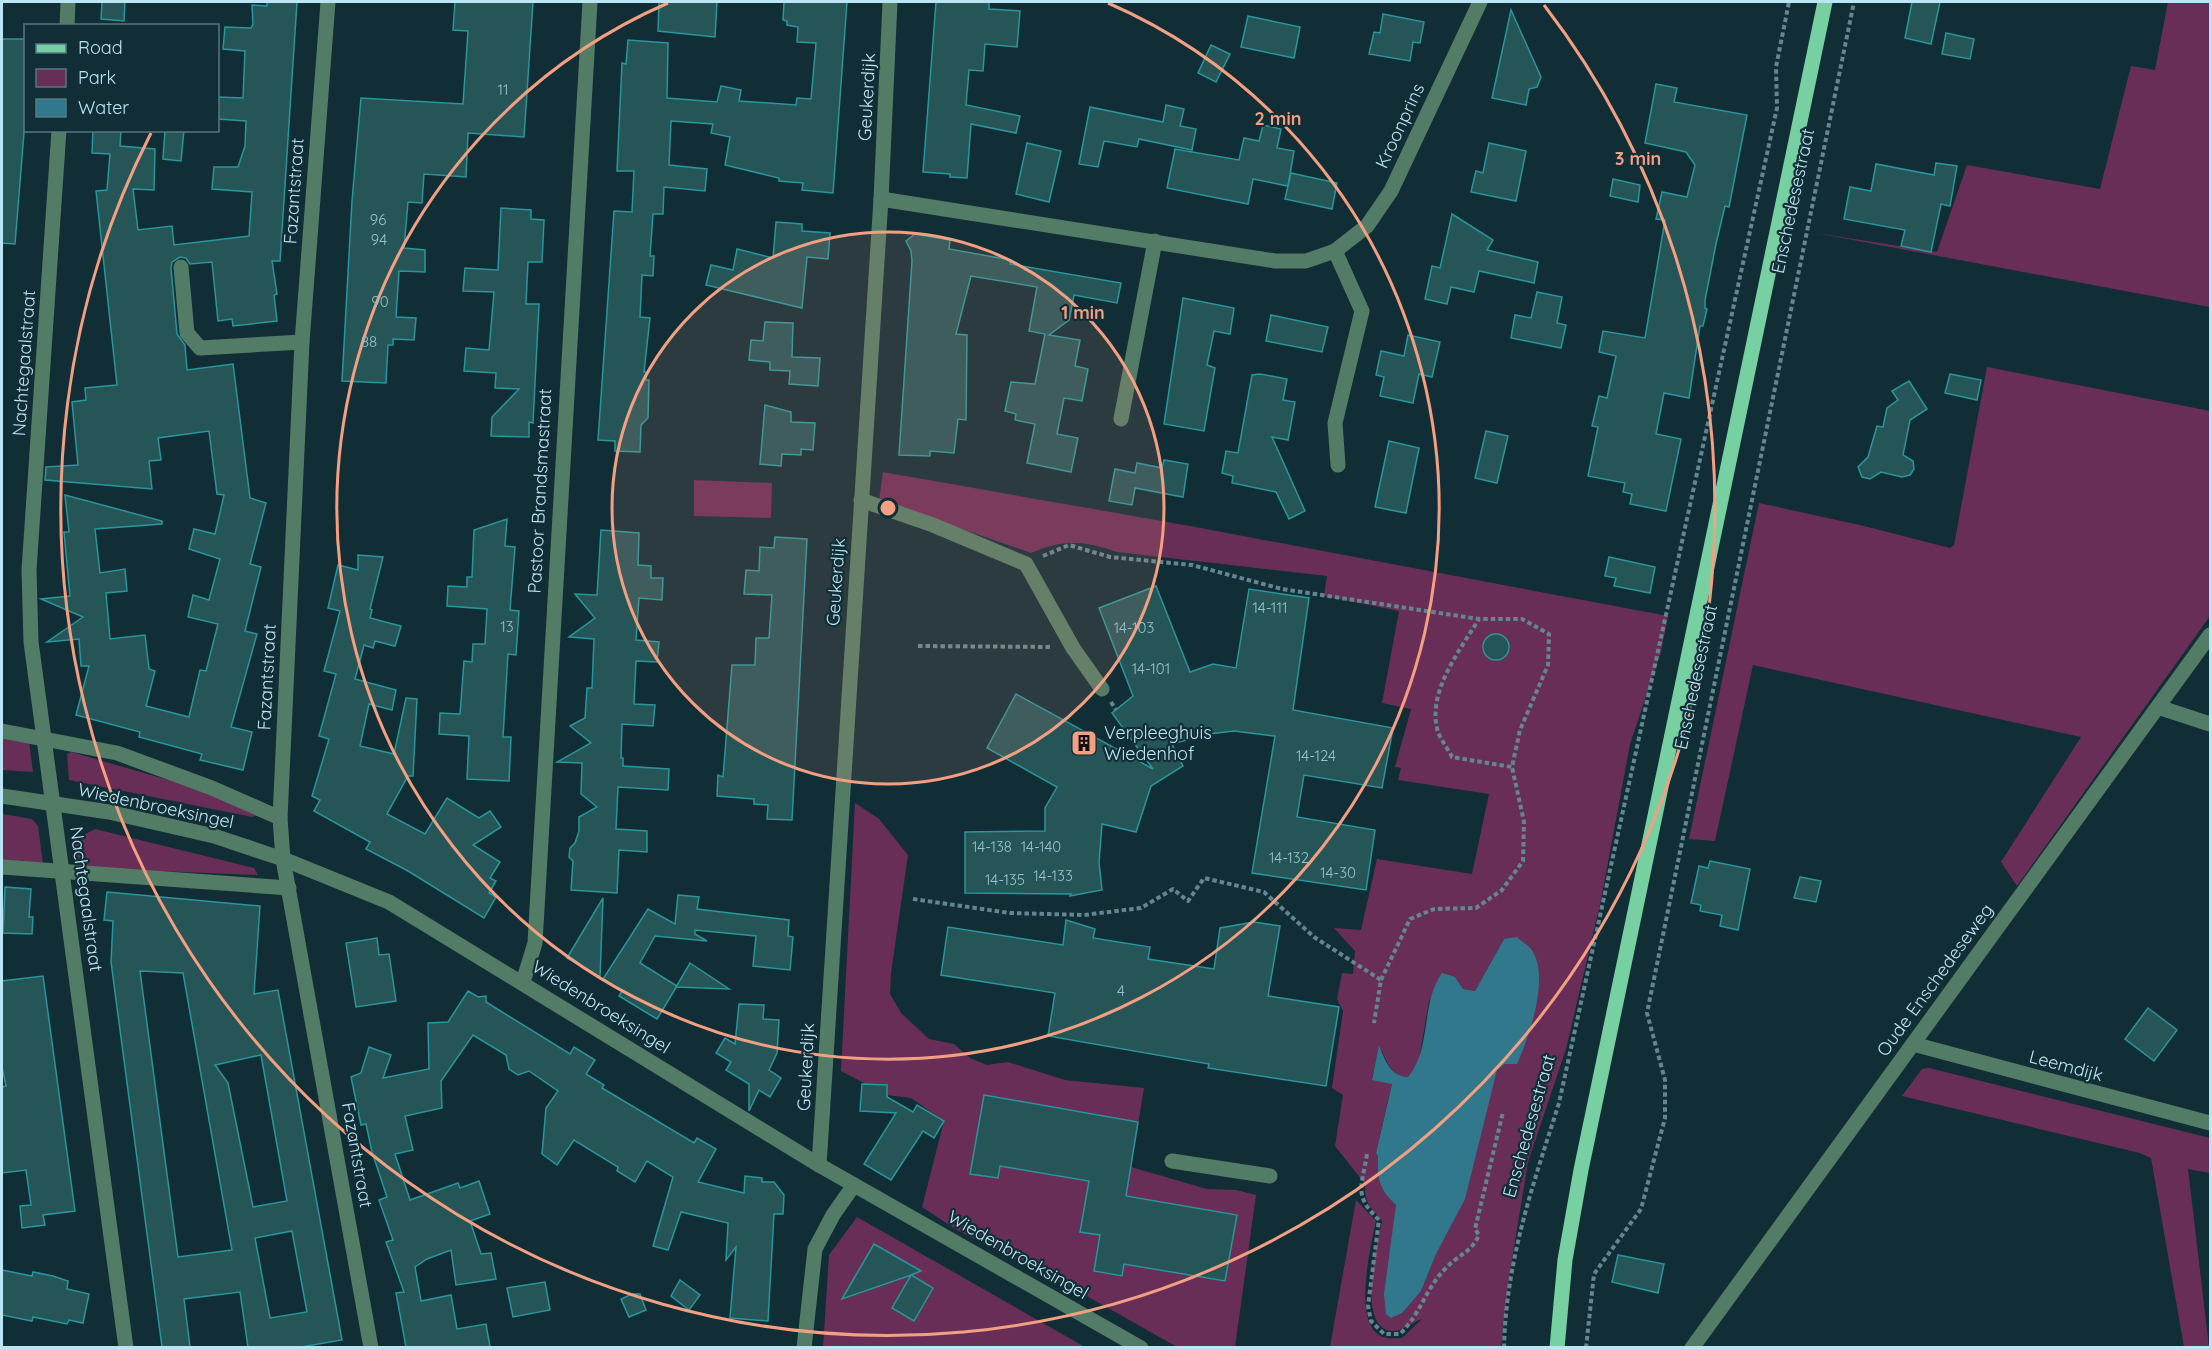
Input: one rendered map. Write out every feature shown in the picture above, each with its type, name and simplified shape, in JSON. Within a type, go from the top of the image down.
[{"type":"main road","name":"Enschedesestraat","points":[[1557,1347],[1565,1260],[1581,1170],[1825,2]]},
{"type":"street","points":[[67,24],[68,2]]},
{"type":"street","name":"Fazantstraat","points":[[328,2],[302,342],[280,818],[283,859],[371,1347]]},
{"type":"street","name":"Pastoor Brandsmastraat","points":[[524,982],[535,943],[590,2]]},
{"type":"street","name":"Geukerdijk","points":[[819,1165],[881,199],[890,2]]},
{"type":"street","name":"Kroonprins","points":[[881,199],[1275,261],[1306,261],[1335,250],[1367,226],[1391,191],[1480,2]]},
{"type":"street","name":"Nachtegaalstraat","points":[[60,132],[29,570],[31,642],[126,1347]]},
{"type":"street","points":[[1121,419],[1155,241]]},
{"type":"street","points":[[1335,250],[1362,311],[1335,423],[1338,465]]},
{"type":"street","points":[[181,267],[187,333],[200,348],[302,342]]},
{"type":"street","points":[[861,500],[933,525],[1026,564],[1073,648],[1102,690]]},
{"type":"street","name":"Oude Enschedeseweg","points":[[1692,1347],[2211,635]]},
{"type":"street","points":[[2158,707],[2211,724]]},
{"type":"street","name":"Wiedenbroeksingel","points":[[2,731],[117,753],[212,788],[280,818]]},
{"type":"street","name":"Wiedenbroeksingel","points":[[2,796],[109,812],[214,836],[283,859],[389,902],[524,982],[819,1165],[1141,1347]]},
{"type":"street","points":[[2,867],[289,888]]},
{"type":"street","name":"Leemdijk","points":[[1913,1044],[2211,1124]]},
{"type":"street","points":[[1172,1161],[1270,1176]]},
{"type":"street","points":[[804,1347],[815,1250],[833,1215],[854,1185]]},
{"type":"path","name":"Enschedesestraat","points":[[1504,1347],[1507,1289],[1515,1242],[1559,1103],[1777,108],[1776,67],[1789,2]]},
{"type":"path","name":"Enschedesestraat","points":[[1586,1347],[1594,1274],[1641,1209],[1665,1118],[1665,1080],[1647,1013],[1854,2]]},
{"type":"path","points":[[1026,564],[1069,545],[1110,556],[1192,565],[1282,589],[1479,619],[1522,620],[1549,634],[1548,665],[1520,730],[1512,767],[1524,822],[1523,861],[1502,890],[1476,908],[1434,909],[1410,919],[1381,980],[1374,1023]]},
{"type":"path","points":[[1479,619],[1452,662],[1437,701],[1438,731],[1452,757],[1512,767]]},
{"type":"path","points":[[918,645],[1073,648]]},
{"type":"path","points":[[913,899],[1010,913],[1084,915],[1141,908],[1173,889],[1188,901],[1204,878],[1264,892],[1314,937],[1381,980]]},
{"type":"path","points":[[1367,1154],[1361,1197],[1365,1206],[1379,1220],[1368,1306],[1371,1321],[1384,1334],[1400,1334],[1415,1319],[1435,1280],[1448,1265],[1473,1248],[1479,1235],[1474,1229],[1503,1112]]},
{"type":"green space","points":[[2168,2],[2210,2],[2210,307],[1816,233],[1937,252],[1967,165],[2100,189],[2131,66],[2155,70]]},
{"type":"green space","points":[[1987,367],[2210,411],[2210,616],[2017,886],[2001,862],[2081,737],[1753,665],[1715,841],[1689,839],[1759,503],[1950,548],[1954,545]]},
{"type":"green space","points":[[883,472],[1190,526],[1668,616],[1661,652],[1630,744],[1601,900],[1566,1049],[1528,1162],[1509,1278],[1501,1347],[1330,1347],[1356,1200],[1376,1221],[1368,1266],[1365,1302],[1373,1330],[1385,1338],[1402,1338],[1422,1319],[1392,1331],[1381,1326],[1375,1316],[1372,1301],[1373,1265],[1382,1221],[1367,1200],[1365,1184],[1335,1146],[1343,1095],[1332,1088],[1343,1011],[1337,999],[1342,973],[1353,974],[1355,951],[1334,928],[1361,930],[1377,859],[1472,874],[1489,794],[1398,780],[1401,768],[1395,767],[1411,709],[1382,703],[1399,611],[1324,596],[1327,576],[1117,552],[1074,543],[1054,545],[1031,553],[879,500]],"holes":[[[1504,939],[1505,1064],[1497,1070],[1436,1254],[1421,1291],[1394,1226],[1396,1205],[1380,1183],[1376,1153],[1392,1083],[1372,1079],[1379,1046],[1393,1070],[1397,1074],[1408,1077],[1418,1065],[1429,1001],[1455,977],[1463,989],[1475,991]]]},
{"type":"green space","points":[[694,480],[772,483],[771,518],[694,516]]},
{"type":"green space","points":[[2,736],[29,741],[33,772],[2,770]]},
{"type":"green space","points":[[71,752],[210,792],[260,814],[252,817],[69,780],[67,754]]},
{"type":"green space","points":[[855,803],[879,819],[908,855],[890,994],[901,1013],[929,1039],[954,1044],[970,1058],[987,1065],[1008,1062],[1065,1080],[1144,1088],[1131,1167],[1207,1189],[1236,1190],[1256,1195],[1235,1347],[1177,1347],[1078,1291],[957,1230],[922,1207],[944,1121],[911,1098],[887,1095],[841,1071]]},
{"type":"green space","points":[[2,814],[32,819],[38,826],[43,864],[2,862]]},
{"type":"green space","points":[[95,829],[254,868],[258,875],[83,868],[77,864],[72,855],[76,839]]},
{"type":"green space","points":[[1929,1068],[2210,1138],[2210,1173],[2188,1169],[2209,1347],[2184,1347],[2151,1158],[2140,1153],[1902,1096],[1922,1069]]},
{"type":"green space","points":[[857,1217],[1085,1347],[823,1348],[829,1255]]},
{"type":"water","points":[[1517,937],[1531,949],[1537,961],[1539,990],[1532,1023],[1517,1064],[1505,1064],[1497,1070],[1465,1199],[1436,1254],[1421,1291],[1402,1313],[1391,1318],[1386,1314],[1384,1294],[1396,1205],[1380,1183],[1376,1153],[1392,1084],[1372,1080],[1379,1045],[1392,1070],[1408,1077],[1420,1053],[1431,998],[1442,973],[1455,977],[1463,989],[1475,991],[1504,939]]},
{"type":"building","points":[[102,2],[125,2],[124,21],[101,19]]},
{"type":"building","points":[[267,2],[297,2],[280,261],[272,261],[277,294],[274,295],[277,321],[233,326],[232,319],[218,321],[212,262],[190,264],[186,258],[180,257],[172,262],[171,268],[177,334],[185,345],[187,370],[233,364],[250,498],[266,503],[250,564],[261,567],[245,631],[257,634],[231,727],[252,732],[243,770],[200,760],[202,754],[139,737],[140,732],[76,715],[89,666],[81,666],[79,639],[47,642],[83,617],[41,599],[70,596],[64,532],[69,532],[65,495],[162,521],[162,524],[95,529],[100,573],[125,569],[127,591],[106,593],[110,639],[145,635],[149,669],[155,671],[146,706],[189,717],[200,670],[206,671],[218,624],[188,617],[193,595],[209,600],[220,559],[189,549],[194,529],[215,534],[224,495],[217,494],[209,431],[158,438],[161,460],[149,461],[152,489],[45,480],[46,467],[78,465],[72,402],[86,400],[85,388],[117,385],[96,191],[107,190],[110,154],[92,153],[93,132],[121,132],[120,146],[155,149],[154,190],[133,189],[138,230],[172,226],[174,245],[249,236],[252,192],[212,189],[214,167],[238,167],[245,146],[246,121],[219,119],[219,97],[243,98],[245,51],[223,49],[225,27],[251,28],[253,24],[252,5],[267,6]]},
{"type":"building","points":[[455,2],[533,2],[524,137],[468,133],[466,177],[424,174],[422,203],[408,202],[404,248],[425,250],[425,272],[399,271],[396,317],[416,318],[414,340],[393,339],[393,345],[388,345],[386,383],[342,381],[352,201],[361,98],[463,104],[468,31],[453,30]]},
{"type":"building","points":[[659,2],[717,2],[715,37],[658,31]]},
{"type":"building","points":[[784,2],[847,2],[833,193],[802,190],[803,183],[779,181],[779,178],[725,165],[730,137],[711,133],[713,124],[671,121],[669,165],[707,169],[705,191],[664,187],[663,214],[653,214],[650,256],[654,256],[653,276],[642,275],[640,317],[650,318],[644,372],[646,372],[646,380],[649,380],[648,418],[641,425],[640,452],[615,451],[615,441],[598,440],[614,211],[632,212],[634,171],[617,171],[622,63],[626,64],[628,40],[668,43],[667,98],[717,102],[721,86],[741,90],[739,101],[796,105],[797,98],[811,99],[816,43],[797,42],[798,27],[787,25],[787,21],[783,20]]},
{"type":"building","points":[[936,2],[989,2],[989,9],[1020,11],[1017,47],[985,44],[983,71],[969,70],[966,105],[1020,116],[1016,133],[971,124],[967,178],[923,172]]},
{"type":"building","points":[[1912,2],[1940,2],[1931,44],[1905,38]]},
{"type":"building","points":[[1511,10],[1541,77],[1537,87],[1529,89],[1526,105],[1492,98]]},
{"type":"building","points":[[1383,14],[1424,22],[1420,43],[1413,42],[1410,61],[1369,54],[1374,32],[1380,33]]},
{"type":"building","points":[[1248,16],[1300,27],[1294,58],[1241,47]]},
{"type":"building","points":[[1946,33],[1974,39],[1970,59],[1942,54]]},
{"type":"building","points":[[2,39],[24,39],[24,132],[15,244],[2,243]]},
{"type":"building","points":[[1211,45],[1230,54],[1216,82],[1198,73]]},
{"type":"building","points":[[1656,84],[1677,88],[1674,102],[1747,115],[1729,207],[1725,206],[1716,244],[1705,300],[1707,309],[1703,326],[1700,326],[1689,398],[1664,393],[1656,434],[1681,439],[1666,511],[1630,504],[1632,494],[1623,492],[1625,483],[1588,476],[1598,427],[1592,426],[1599,396],[1607,398],[1616,356],[1599,352],[1603,331],[1645,338],[1665,220],[1656,219],[1662,192],[1687,197],[1695,165],[1686,152],[1645,143]]},
{"type":"building","points":[[1166,105],[1184,109],[1180,126],[1196,129],[1192,150],[1139,139],[1137,147],[1104,141],[1098,167],[1079,164],[1090,107],[1163,122]]},
{"type":"building","points":[[1263,125],[1281,129],[1277,148],[1294,151],[1288,186],[1253,179],[1248,204],[1167,188],[1175,149],[1239,160],[1244,138],[1259,141]]},
{"type":"building","points":[[165,132],[184,132],[181,161],[163,159]]},
{"type":"building","points":[[1027,143],[1061,151],[1049,202],[1016,194]]},
{"type":"building","points":[[1489,143],[1526,151],[1516,201],[1471,192],[1476,171],[1483,173]]},
{"type":"building","points":[[1936,163],[1957,166],[1950,206],[1941,204],[1931,252],[1901,246],[1905,230],[1844,219],[1850,187],[1871,191],[1876,164],[1934,175]]},
{"type":"building","points":[[1291,173],[1337,183],[1332,209],[1285,199]]},
{"type":"building","points":[[1613,179],[1640,185],[1638,202],[1610,196]]},
{"type":"building","points":[[501,208],[531,210],[531,219],[544,220],[542,262],[528,262],[526,304],[539,304],[533,423],[529,422],[529,437],[491,436],[492,417],[519,389],[495,388],[496,373],[464,371],[466,348],[489,350],[494,292],[463,291],[465,268],[498,270]]},
{"type":"building","points":[[1452,214],[1493,240],[1487,250],[1538,262],[1534,283],[1479,271],[1474,292],[1451,287],[1447,304],[1425,299],[1432,266],[1440,268]]},
{"type":"building","points":[[776,222],[802,224],[802,231],[830,233],[828,259],[807,257],[802,308],[706,285],[711,265],[733,270],[737,249],[773,258]]},
{"type":"building","points":[[915,234],[950,240],[949,249],[1011,260],[1010,264],[1121,283],[1117,303],[1074,295],[1069,320],[1049,335],[1080,340],[1075,366],[1088,369],[1082,401],[1064,398],[1057,434],[1078,438],[1071,472],[1027,463],[1035,424],[1015,420],[1016,414],[1005,411],[1011,382],[1035,384],[1045,334],[1029,331],[1037,287],[971,276],[956,334],[967,335],[966,420],[958,419],[954,453],[930,451],[930,456],[899,455],[912,261],[911,251],[906,241]]},
{"type":"building","points":[[1537,292],[1562,297],[1557,323],[1566,325],[1561,348],[1511,338],[1515,315],[1531,318]]},
{"type":"building","points":[[1183,298],[1234,308],[1230,334],[1214,331],[1207,365],[1215,368],[1204,431],[1164,424]]},
{"type":"building","points":[[1271,315],[1328,327],[1322,352],[1266,341]]},
{"type":"building","points":[[765,322],[793,323],[792,357],[820,358],[818,386],[789,384],[790,371],[770,370],[770,362],[749,360],[751,340],[763,341]]},
{"type":"building","points":[[1408,335],[1440,342],[1432,377],[1419,374],[1413,403],[1380,396],[1384,377],[1376,375],[1381,351],[1404,356]]},
{"type":"building","points":[[1260,374],[1287,379],[1283,400],[1295,402],[1288,440],[1272,437],[1305,511],[1289,519],[1276,492],[1232,483],[1233,476],[1222,473],[1226,451],[1238,453],[1252,375]]},
{"type":"building","points":[[1950,374],[1981,380],[1977,400],[1945,393]]},
{"type":"building","points":[[1909,381],[1927,409],[1910,420],[1903,455],[1913,461],[1914,469],[1910,475],[1902,477],[1881,472],[1870,479],[1862,477],[1858,467],[1868,457],[1877,426],[1883,427],[1887,408],[1898,400],[1892,391]]},
{"type":"building","points":[[765,405],[791,412],[791,422],[815,423],[813,450],[801,449],[801,455],[782,454],[781,466],[760,464]]},
{"type":"building","points":[[1486,431],[1508,436],[1497,483],[1475,478]]},
{"type":"building","points":[[1389,441],[1419,448],[1406,513],[1375,507]]},
{"type":"building","points":[[1164,460],[1188,464],[1183,497],[1135,488],[1132,505],[1109,501],[1115,469],[1135,473],[1137,463],[1162,468]]},
{"type":"building","points":[[507,519],[505,546],[515,547],[510,610],[519,611],[516,655],[508,654],[503,737],[511,737],[509,781],[467,779],[469,736],[439,734],[440,713],[460,714],[464,661],[472,662],[473,644],[485,644],[487,609],[447,606],[448,586],[467,587],[467,577],[472,577],[474,530]]},
{"type":"building","points":[[601,530],[639,533],[638,565],[651,566],[651,578],[663,578],[662,600],[639,598],[636,640],[659,642],[657,662],[636,661],[634,704],[655,705],[653,726],[622,724],[621,758],[623,758],[623,766],[669,769],[668,790],[618,787],[616,829],[647,831],[647,852],[619,850],[617,893],[571,890],[573,861],[569,857],[570,848],[575,843],[579,831],[579,817],[597,807],[581,794],[582,763],[557,762],[591,743],[570,726],[585,718],[587,688],[592,688],[594,639],[569,637],[595,618],[575,594],[597,595]]},
{"type":"building","points":[[775,537],[807,539],[792,820],[767,819],[768,805],[754,804],[754,799],[717,796],[718,775],[723,777],[732,665],[755,665],[756,638],[769,638],[772,595],[744,594],[746,570],[759,571],[760,547],[774,548]]},
{"type":"building","points":[[358,555],[383,557],[370,609],[372,610],[370,618],[401,626],[395,646],[375,641],[373,648],[364,645],[355,679],[396,690],[392,710],[369,704],[360,746],[394,754],[406,698],[417,699],[413,776],[408,776],[387,814],[425,834],[447,798],[479,818],[490,811],[501,827],[473,845],[500,862],[490,878],[496,881],[489,893],[496,897],[484,918],[408,871],[366,849],[370,842],[314,811],[320,800],[312,796],[329,739],[319,736],[336,674],[324,671],[340,611],[328,608],[338,565],[358,570]]},
{"type":"building","points":[[1609,557],[1655,567],[1650,593],[1614,586],[1616,578],[1605,576]]},
{"type":"building","name":"Verpleeghuis Wiedenhof","points":[[1156,586],[1190,672],[1213,664],[1236,668],[1249,589],[1309,598],[1293,710],[1393,728],[1382,788],[1304,775],[1297,817],[1375,830],[1366,890],[1252,873],[1275,736],[1234,731],[1209,734],[1172,744],[1183,766],[1151,786],[1136,832],[1102,824],[1099,862],[1102,890],[1070,896],[1071,894],[965,893],[965,832],[1045,831],[1045,808],[1057,787],[987,748],[1016,694],[1153,769],[1112,713],[1133,696],[1099,608]]},
{"type":"building","points":[[1496,634],[1505,638],[1509,647],[1505,656],[1496,660],[1487,656],[1483,647],[1487,638]]},
{"type":"building","points":[[1710,861],[1750,869],[1738,930],[1720,926],[1722,915],[1700,911],[1701,905],[1691,903],[1699,866],[1708,868]]},
{"type":"building","points":[[1800,877],[1821,881],[1816,902],[1794,898]]},
{"type":"building","points":[[5,887],[31,889],[29,917],[33,917],[32,934],[3,933]]},
{"type":"building","points":[[107,892],[260,906],[254,994],[278,990],[342,1340],[301,1347],[248,1347],[240,1292],[184,1299],[190,1347],[162,1347],[111,962],[113,921],[104,920]],"holes":[[[140,971],[183,973],[232,1250],[178,1257]],[[261,1055],[287,1201],[253,1207],[228,1083],[215,1065]],[[292,1231],[307,1312],[270,1318],[255,1238]]]},
{"type":"building","points":[[678,895],[699,897],[697,909],[789,920],[788,936],[793,937],[790,970],[753,966],[756,936],[695,930],[695,934],[707,941],[655,936],[640,963],[677,986],[657,1019],[619,996],[622,991],[603,979],[648,909],[675,924]]},
{"type":"building","points":[[603,898],[600,977],[567,958]]},
{"type":"building","points":[[1066,920],[1095,929],[1093,938],[1150,947],[1148,959],[1214,969],[1220,928],[1254,922],[1280,926],[1268,996],[1339,1007],[1326,1086],[1208,1068],[1209,1064],[1048,1036],[1055,993],[941,975],[948,927],[1063,945]]},
{"type":"building","points":[[377,938],[379,955],[389,954],[396,1001],[356,1007],[346,943]]},
{"type":"building","points":[[690,963],[729,989],[676,987]]},
{"type":"building","points":[[43,976],[75,1211],[43,1215],[45,1225],[22,1228],[20,1206],[31,1205],[26,1170],[2,1173],[2,1087],[6,1086],[2,1067],[2,981]]},
{"type":"building","points":[[468,991],[478,997],[486,996],[486,1002],[570,1054],[574,1047],[595,1060],[586,1074],[604,1085],[602,1088],[694,1143],[697,1138],[716,1149],[698,1182],[744,1193],[745,1176],[762,1178],[762,1182],[774,1182],[784,1195],[783,1214],[774,1214],[768,1321],[730,1318],[736,1247],[726,1260],[728,1223],[681,1212],[668,1250],[653,1246],[673,1177],[647,1161],[635,1182],[617,1171],[618,1167],[574,1140],[557,1165],[542,1154],[546,1108],[558,1091],[529,1071],[518,1075],[509,1069],[506,1055],[473,1035],[441,1081],[442,1108],[405,1116],[413,1150],[395,1154],[410,1200],[458,1183],[460,1188],[479,1181],[490,1214],[470,1221],[481,1254],[491,1253],[496,1279],[456,1285],[451,1250],[427,1259],[415,1267],[421,1301],[451,1295],[457,1329],[486,1324],[490,1347],[406,1347],[396,1293],[404,1292],[386,1242],[393,1240],[379,1200],[387,1197],[372,1152],[366,1124],[361,1125],[351,1077],[361,1073],[369,1047],[391,1055],[383,1078],[429,1069],[428,1023],[448,1022]]},
{"type":"building","points":[[739,1004],[764,1005],[763,1019],[779,1020],[777,1053],[769,1070],[781,1078],[770,1097],[759,1090],[749,1111],[749,1084],[726,1070],[731,1062],[716,1053],[725,1038],[735,1044]]},
{"type":"building","points":[[2148,1008],[2177,1030],[2154,1061],[2125,1039]]},
{"type":"building","points":[[862,1084],[887,1085],[887,1097],[913,1112],[917,1105],[944,1121],[934,1138],[923,1131],[891,1180],[864,1164],[896,1113],[860,1111]]},
{"type":"building","points":[[984,1095],[1138,1122],[1126,1196],[1237,1215],[1225,1281],[1124,1264],[1122,1276],[1094,1271],[1100,1235],[1080,1232],[1089,1181],[1000,1166],[998,1178],[970,1174]]},
{"type":"building","points":[[874,1244],[921,1271],[842,1299]]},
{"type":"building","points":[[1618,1255],[1664,1264],[1658,1293],[1612,1282]]},
{"type":"building","points":[[2,1270],[32,1276],[33,1272],[53,1276],[68,1281],[67,1289],[89,1294],[83,1323],[69,1320],[67,1324],[33,1317],[32,1321],[2,1315]]},
{"type":"building","points":[[911,1275],[933,1288],[914,1321],[892,1308]]},
{"type":"building","points":[[680,1280],[700,1295],[689,1310],[671,1296]]},
{"type":"building","points":[[545,1282],[550,1310],[513,1317],[507,1288]]},
{"type":"building","points":[[632,1294],[640,1294],[646,1310],[629,1317],[621,1299]]},
{"type":"place","name":"Verpleeghuis Wiedenhof","points":[[1084,743]]}]
